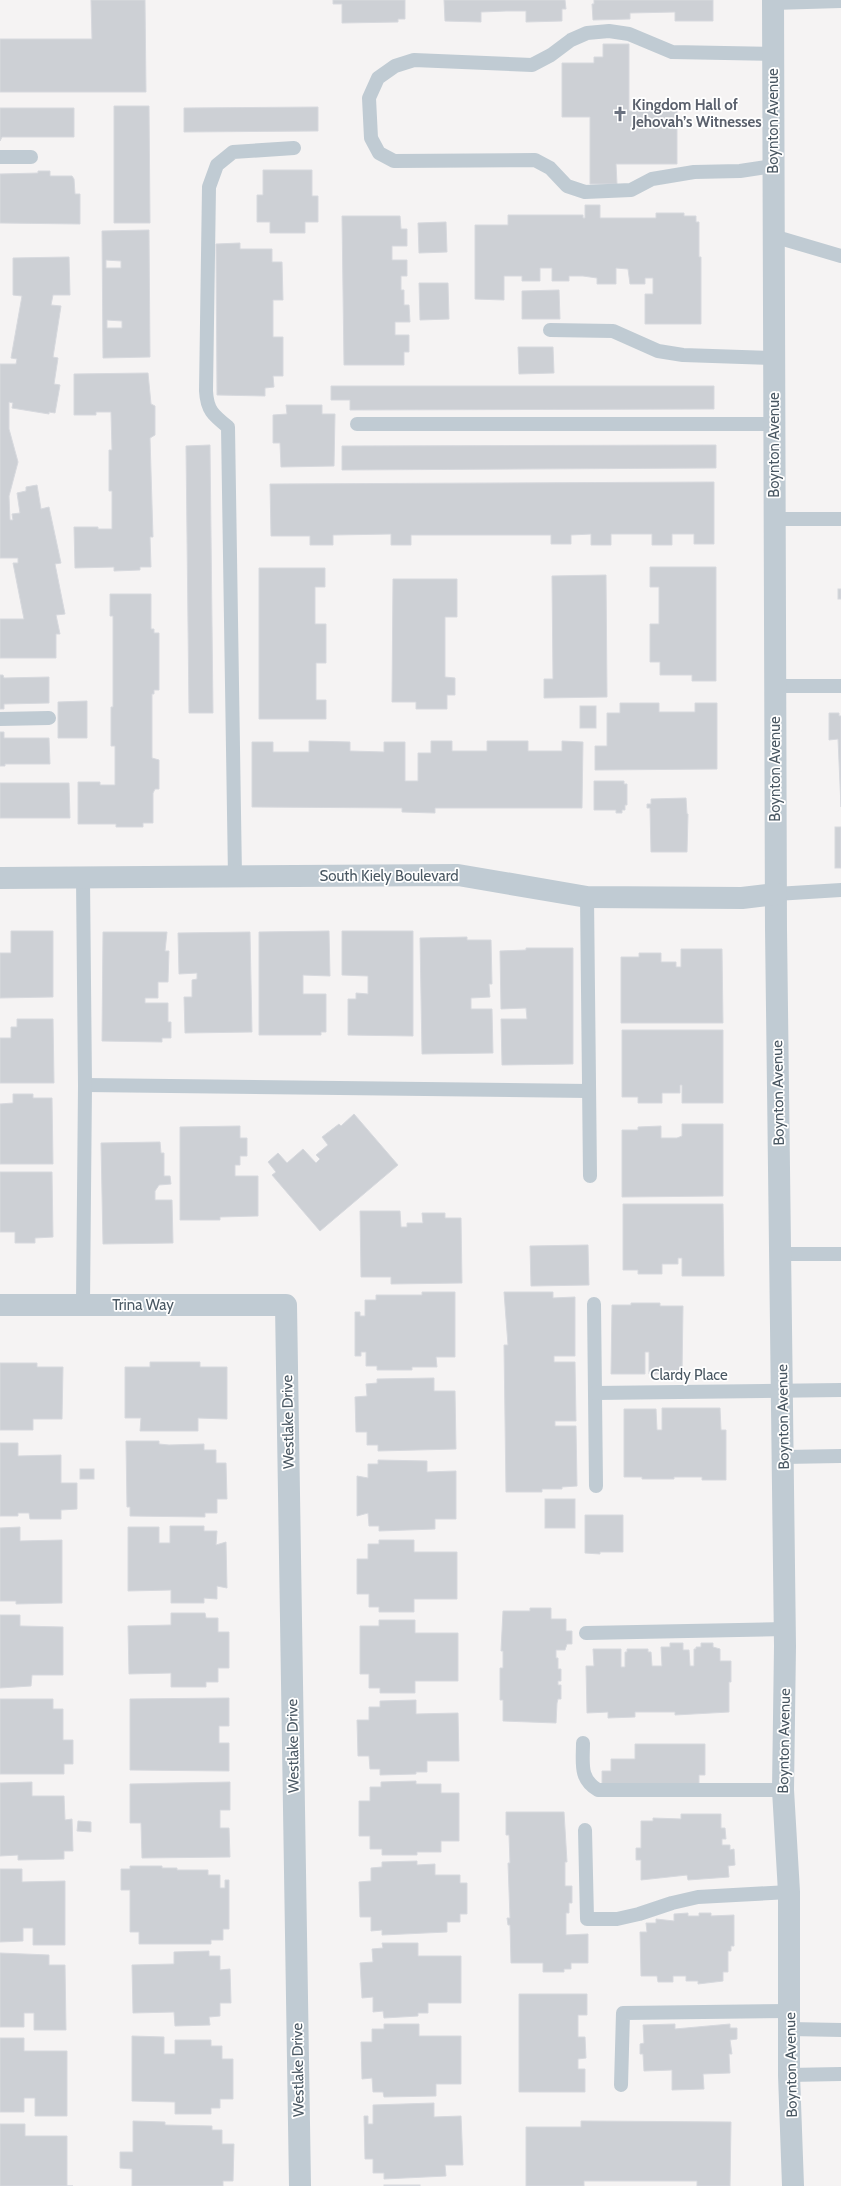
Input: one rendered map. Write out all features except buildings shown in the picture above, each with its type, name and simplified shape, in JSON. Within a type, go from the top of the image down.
[{"type":"street","name":"Boynton Avenue","points":[[773,2],[774,686],[785,1629],[783,1790],[789,1892],[789,2075],[793,2186]]},
{"type":"street","name":"South Kiely Boulevard","points":[[0,878],[458,875],[587,897],[742,898],[776,894]]},
{"type":"street","name":"Trina Way","points":[[0,1305],[286,1305]]},
{"type":"street","name":"Westlake Drive","points":[[286,1305],[300,2186]]},
{"type":"lane","points":[[773,2],[841,1]]},
{"type":"lane","points":[[773,54],[672,52],[629,34],[609,31],[588,33],[576,38],[551,55],[532,65],[414,60],[395,66],[378,78],[369,98],[368,119],[371,138],[379,153],[394,161],[535,160],[550,168],[568,186],[586,192],[631,190],[652,179],[694,172],[740,171],[773,166]]},
{"type":"lane","points":[[235,877],[228,427],[214,416],[207,405],[206,390],[209,187],[217,165],[233,152],[294,148]]},
{"type":"lane","points":[[0,157],[31,157]]},
{"type":"lane","points":[[773,236],[841,256]]},
{"type":"lane","points":[[550,330],[613,331],[637,344],[658,351],[683,355],[773,358]]},
{"type":"lane","points":[[357,424],[774,424]]},
{"type":"lane","points":[[774,519],[841,519]]},
{"type":"lane","points":[[774,686],[841,686]]},
{"type":"lane","points":[[0,719],[49,718]]},
{"type":"lane","points":[[83,878],[85,1085],[83,1304]]},
{"type":"lane","points":[[776,894],[841,890]]},
{"type":"lane","points":[[587,897],[590,1176]]},
{"type":"lane","points":[[85,1085],[589,1091]]},
{"type":"lane","points":[[781,1254],[841,1254]]},
{"type":"lane","points":[[594,1304],[596,1486]]},
{"type":"lane","name":"Clardy Place","points":[[595,1392],[783,1392],[841,1390]]},
{"type":"lane","points":[[784,1457],[841,1456]]},
{"type":"lane","points":[[586,1633],[785,1629]]},
{"type":"lane","points":[[583,1743],[584,1774],[589,1785],[598,1790],[783,1790]]},
{"type":"lane","points":[[585,1830],[587,1919],[617,1919],[640,1914],[672,1903],[698,1897],[789,1892]]},
{"type":"lane","points":[[622,2085],[623,2013],[790,2020],[841,2030]]},
{"type":"lane","points":[[789,2075],[841,2074]]},
{"type":"place","name":"Kingdom Hall of Jehovah’s Witnesses","points":[[620,114]]}]
